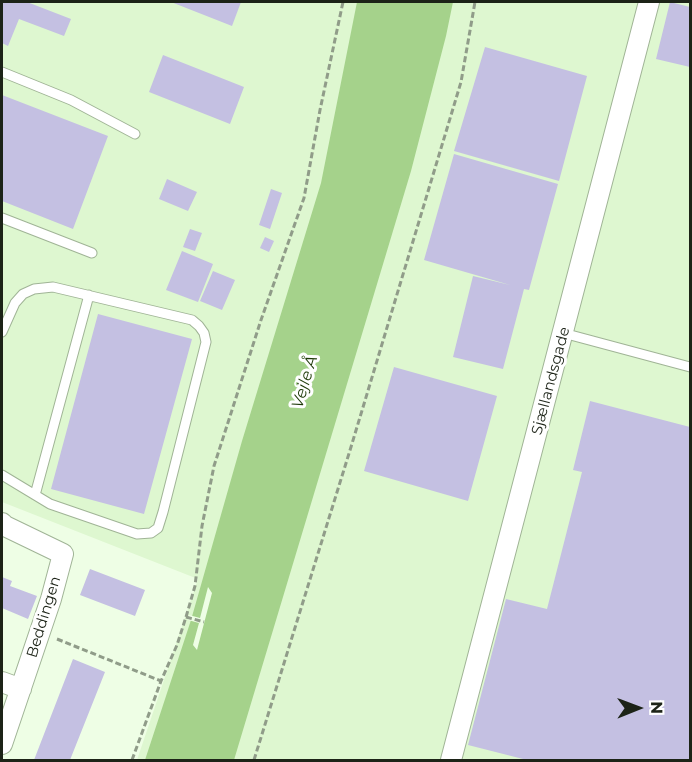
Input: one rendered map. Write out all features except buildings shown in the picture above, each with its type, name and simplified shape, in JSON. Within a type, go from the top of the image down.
[{"type":"street","name":"Sjællandsgade","points":[[451,760],[649,2]]},
{"type":"street","name":"Beddingen","points":[[2,523],[63,554],[51,599],[2,744]]},
{"type":"street","points":[[2,682],[21,689]]},
{"type":"lane","points":[[2,72],[71,100],[135,134]]},
{"type":"lane","points":[[2,218],[92,253]]},
{"type":"lane","points":[[2,332],[15,303],[23,294],[34,289],[53,287],[192,320],[204,333],[206,342],[163,512],[158,528],[151,533],[137,534],[50,504],[2,475]]},
{"type":"lane","points":[[34,495],[89,296]]},
{"type":"lane","points":[[563,333],[690,367]]},
{"type":"path","points":[[132,760],[186,617],[195,586],[202,526],[214,466],[304,198],[343,2]]},
{"type":"path","points":[[254,760],[355,436],[461,82],[475,2]]},
{"type":"path","points":[[186,617],[204,622]]},
{"type":"path","points":[[40,632],[161,681]]},
{"type":"shaded area","points":[[2,2],[690,2],[690,760],[137,760],[198,579],[2,502]]},
{"type":"water","name":"Vejle Å","points":[[357,2],[453,2],[411,171],[234,760],[145,760],[191,620],[242,441],[321,183]]},
{"type":"pier","points":[[208,587],[212,593],[197,650],[193,645],[199,623],[188,620],[189,615],[200,618]]}]
